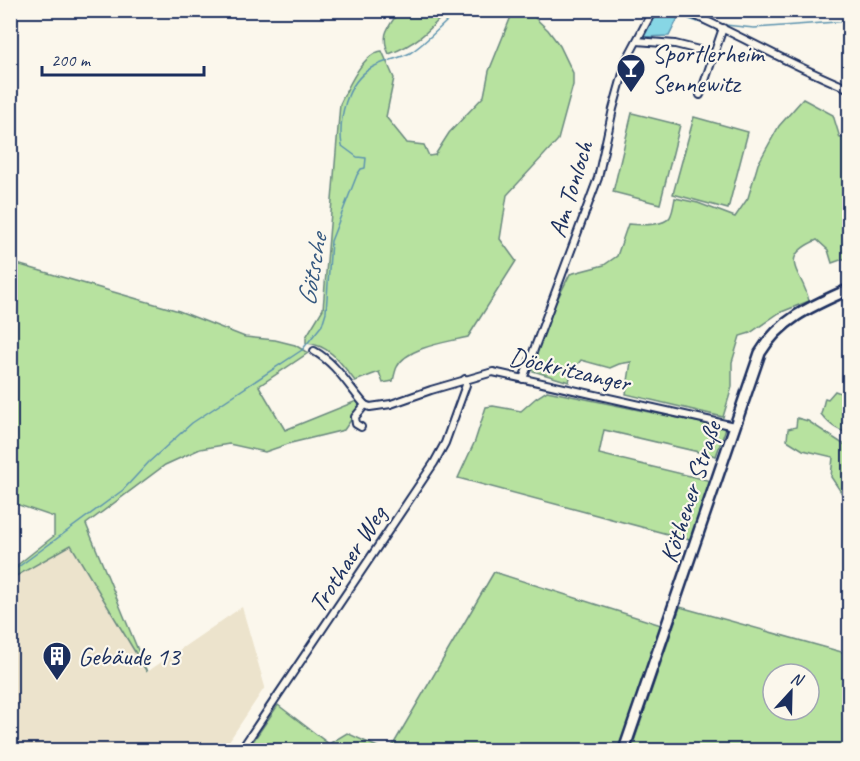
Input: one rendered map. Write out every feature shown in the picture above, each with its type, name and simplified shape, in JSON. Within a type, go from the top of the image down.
[{"type":"main road","name":"Köthener Straße","points":[[624,750],[752,372],[767,341],[781,325],[798,313],[849,289]]},
{"type":"street","name":"Am Tonloch","points":[[523,379],[598,178],[624,69],[653,10]]},
{"type":"street","points":[[683,10],[800,68],[849,89]]},
{"type":"street","points":[[699,95],[723,28]]},
{"type":"street","points":[[637,41],[675,44],[715,54]]},
{"type":"street","points":[[314,351],[333,365],[365,405],[355,417],[356,424],[361,427]]},
{"type":"street","name":"Döckritzanger","points":[[365,405],[370,407],[392,404],[465,379],[494,372],[734,426]]},
{"type":"street","name":"Trothaer Weg","points":[[241,750],[349,593],[434,463],[445,443],[456,414],[466,385],[465,379]]},
{"type":"shaded area","points":[[71,545],[147,672],[242,607],[265,687],[223,750],[11,750],[10,579]]},
{"type":"green space","points":[[399,11],[447,11],[421,37],[389,54],[385,41],[386,31]]},
{"type":"green space","points":[[512,14],[532,15],[548,30],[560,46],[573,73],[573,85],[558,140],[507,195],[500,239],[516,261],[468,337],[429,346],[410,355],[397,367],[393,381],[383,383],[379,372],[355,381],[328,351],[306,343],[306,337],[323,309],[340,104],[362,64],[375,53],[382,51],[394,78],[386,117],[407,143],[424,145],[429,156],[435,155],[449,133],[484,96],[489,71]]},
{"type":"green space","points":[[803,99],[833,115],[840,138],[849,137],[849,257],[832,263],[828,250],[817,240],[797,253],[794,260],[795,266],[809,301],[779,313],[750,333],[740,336],[732,362],[732,387],[723,417],[626,394],[631,362],[610,368],[581,360],[572,367],[569,382],[530,370],[552,310],[570,274],[604,265],[617,256],[628,224],[650,225],[667,220],[671,215],[675,198],[698,203],[735,217],[748,198],[758,164],[779,126]]},
{"type":"green space","points":[[632,113],[680,125],[660,204],[613,192]]},
{"type":"green space","points":[[694,117],[748,132],[728,209],[673,194]]},
{"type":"green space","points":[[10,262],[179,311],[245,337],[295,345],[308,353],[259,386],[285,430],[359,400],[360,407],[344,430],[265,452],[229,444],[200,449],[165,465],[86,524],[147,672],[71,545],[11,579],[11,570],[54,536],[54,517],[13,503],[11,505]]},
{"type":"green space","points":[[547,391],[726,428],[716,456],[604,430],[599,454],[711,481],[690,540],[458,478],[475,441],[486,407],[521,411]]},
{"type":"green space","points":[[835,391],[849,396],[849,432],[833,426],[821,414],[825,398],[828,399]]},
{"type":"green space","points":[[797,418],[808,421],[843,444],[849,445],[849,504],[831,477],[833,457],[803,450],[787,440],[788,429],[796,427]]},
{"type":"green space","points":[[494,572],[661,625],[618,750],[390,750]]},
{"type":"green space","points":[[680,607],[849,654],[849,750],[631,750]]},
{"type":"green space","points":[[278,705],[329,744],[347,733],[384,750],[247,750]]},
{"type":"water","points":[[656,12],[678,18],[669,36],[644,37]]},
{"type":"waterway","name":"Götsche","points":[[10,573],[123,490],[149,462],[192,423],[302,350],[322,325],[326,312],[331,241],[357,175],[361,169],[365,168],[366,158],[357,157],[342,146],[341,125],[350,92],[355,83],[371,68],[410,53],[459,10]]},
{"type":"waterway","points":[[664,10],[680,16]]},
{"type":"waterway","points":[[689,19],[713,27]]},
{"type":"waterway","points":[[725,25],[754,28],[850,21]]},
{"type":"place","name":"Sportlerheim Sennewitz","points":[[631,94]]},
{"type":"place","name":"Gebäude 13","points":[[57,682]]}]
